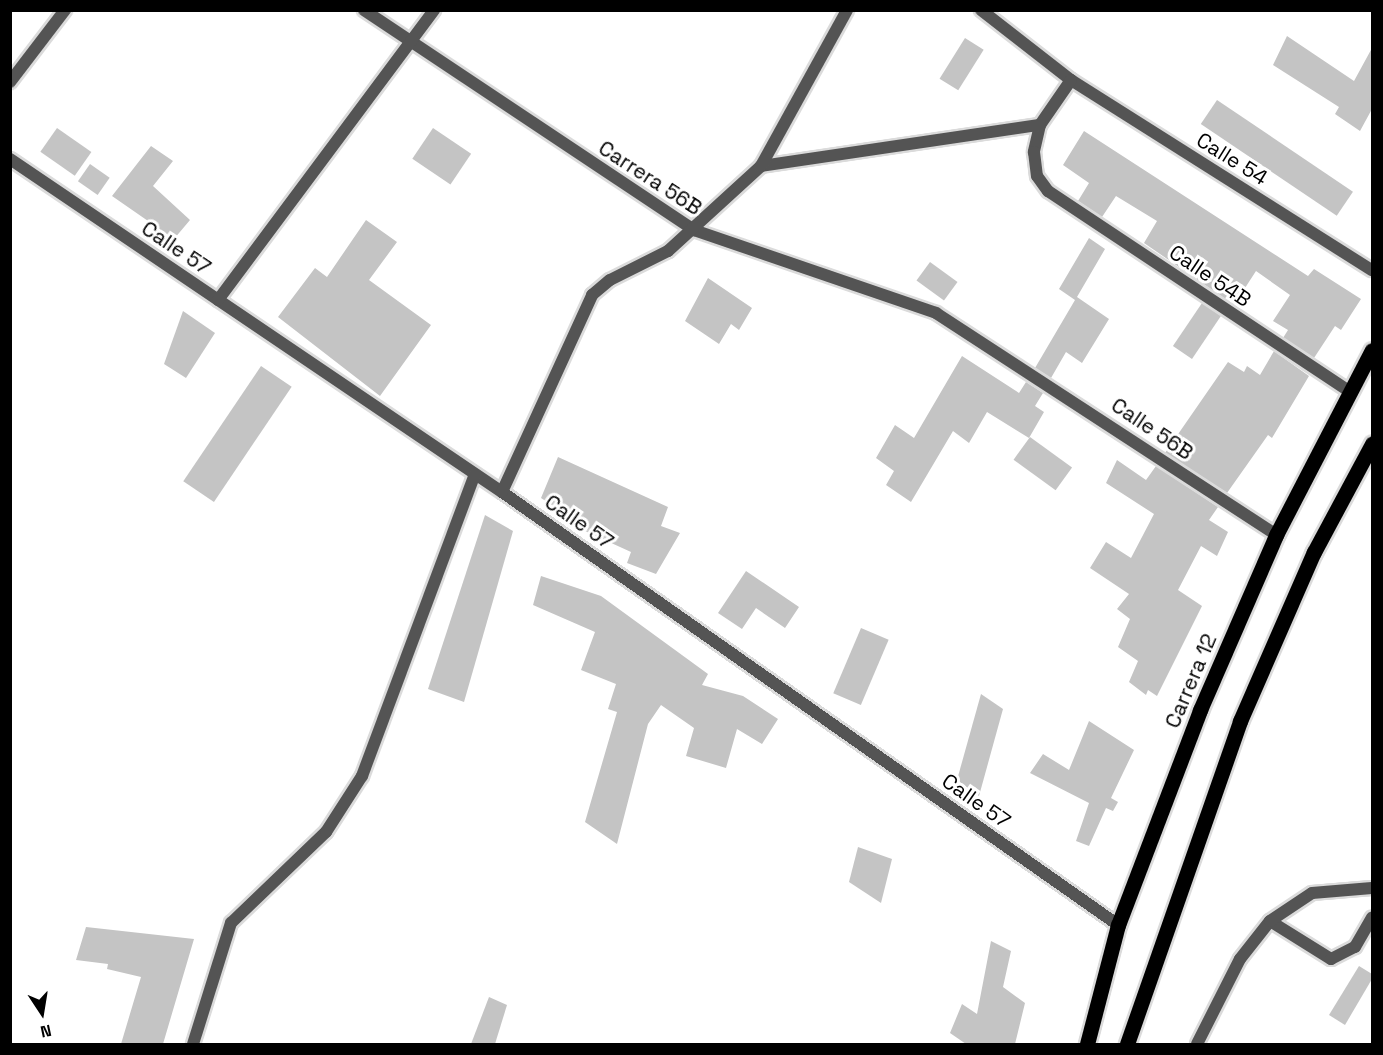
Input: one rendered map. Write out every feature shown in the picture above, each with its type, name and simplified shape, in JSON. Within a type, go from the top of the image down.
[{"type":"main road","name":"Carrera 12","points":[[1087,1044],[1118,925],[1200,710],[1276,535],[1372,350]]},
{"type":"main road","points":[[1128,1044],[1240,721],[1314,552],[1372,444]]},
{"type":"street","points":[[10,82],[65,10]]},
{"type":"street","name":"Carrera 56B","points":[[364,10],[411,45],[694,230],[936,313],[1007,355]]},
{"type":"street","points":[[218,300],[411,45],[434,10]]},
{"type":"street","points":[[502,492],[592,295],[610,280],[668,251],[694,230],[760,166],[847,10]]},
{"type":"street","name":"Calle 54","points":[[981,10],[1071,80],[1372,270]]},
{"type":"street","points":[[760,166],[1040,125],[1071,80]]},
{"type":"street","name":"Calle 54B","points":[[1040,125],[1034,152],[1037,176],[1048,191],[1350,392]]},
{"type":"street","name":"Calle 57","points":[[10,159],[502,492],[1118,925]]},
{"type":"street","name":"Calle 56B","points":[[1007,355],[1276,535]]},
{"type":"street","points":[[193,1044],[231,923],[326,832],[362,776],[475,474]]},
{"type":"street","points":[[1197,1044],[1240,959],[1270,921],[1312,893],[1372,888]]},
{"type":"street","points":[[1270,921],[1331,959],[1355,947],[1372,918]]},
{"type":"building","points":[[1287,36],[1354,81],[1372,48],[1372,109],[1360,131],[1335,114],[1339,107],[1273,65]]},
{"type":"building","points":[[965,38],[984,50],[958,90],[940,79]]},
{"type":"building","points":[[1217,100],[1353,192],[1337,216],[1201,124]]},
{"type":"building","points":[[57,128],[91,152],[75,176],[40,152]]},
{"type":"building","points":[[433,128],[471,154],[450,184],[412,159]]},
{"type":"building","points":[[1084,131],[1308,276],[1314,269],[1361,299],[1341,330],[1335,326],[1314,358],[1283,338],[1288,330],[1273,321],[1290,295],[1256,271],[1234,305],[1144,243],[1157,221],[1116,196],[1102,217],[1078,201],[1089,183],[1063,165]]},
{"type":"building","points":[[151,146],[173,161],[153,186],[190,220],[174,239],[112,196]]},
{"type":"building","points":[[90,164],[110,178],[98,195],[78,181]]},
{"type":"building","points":[[366,220],[397,242],[369,280],[431,325],[380,396],[278,317],[315,268],[327,277]]},
{"type":"building","points":[[1089,238],[1105,249],[1077,297],[1109,319],[1082,363],[1066,352],[1051,378],[1035,368],[1075,300],[1059,289]]},
{"type":"building","points":[[930,262],[958,282],[944,301],[916,281]]},
{"type":"building","points":[[708,278],[752,308],[739,330],[731,324],[719,344],[685,321]]},
{"type":"building","points":[[1202,303],[1221,316],[1192,359],[1173,346]]},
{"type":"building","points":[[183,311],[215,333],[186,378],[164,364]]},
{"type":"building","points":[[1274,351],[1309,376],[1272,438],[1268,435],[1227,493],[1165,453],[1228,362],[1244,372],[1247,366],[1260,375]]},
{"type":"building","points":[[962,356],[1019,393],[1026,382],[1043,393],[1035,406],[1044,412],[1029,438],[987,412],[969,443],[953,431],[911,502],[886,485],[894,471],[876,458],[895,425],[914,438]]},
{"type":"building","points":[[261,366],[292,387],[214,502],[183,481]]},
{"type":"building","points":[[1030,437],[1072,468],[1056,490],[1014,460]]},
{"type":"building","points":[[558,457],[668,507],[661,526],[680,533],[656,574],[627,563],[631,552],[563,521],[566,514],[541,498]]},
{"type":"building","points":[[1117,460],[1146,480],[1156,466],[1218,507],[1209,520],[1228,532],[1217,556],[1201,546],[1178,590],[1202,606],[1157,696],[1148,690],[1146,695],[1129,682],[1138,661],[1118,647],[1130,619],[1117,609],[1129,594],[1090,568],[1106,542],[1131,558],[1154,514],[1106,483]]},
{"type":"building","points":[[485,515],[513,531],[464,702],[428,689]]},
{"type":"building","points":[[746,571],[799,607],[785,628],[756,608],[742,629],[718,613]]},
{"type":"building","points":[[541,576],[601,596],[708,674],[702,685],[743,696],[778,719],[762,744],[737,729],[726,768],[686,756],[694,728],[661,705],[648,724],[617,844],[585,822],[617,712],[608,709],[616,684],[581,670],[595,632],[533,605]]},
{"type":"building","points":[[861,628],[889,640],[861,705],[833,693]]},
{"type":"building","points":[[981,694],[1003,709],[979,796],[957,780]]},
{"type":"building","points":[[1089,721],[1134,750],[1111,798],[1118,802],[1113,811],[1106,808],[1089,846],[1076,841],[1089,803],[1030,773],[1043,754],[1069,770]]},
{"type":"building","points":[[858,847],[892,859],[881,903],[849,882]]},
{"type":"building","points":[[86,927],[194,939],[163,1044],[121,1044],[141,977],[107,969],[108,964],[76,960]]},
{"type":"building","points":[[991,941],[1011,951],[1003,987],[1025,1003],[1015,1044],[966,1044],[950,1033],[962,1004],[977,1014]]},
{"type":"building","points":[[1359,966],[1372,974],[1372,979],[1345,1025],[1329,1015]]},
{"type":"building","points":[[489,997],[507,1005],[495,1044],[471,1044]]}]
